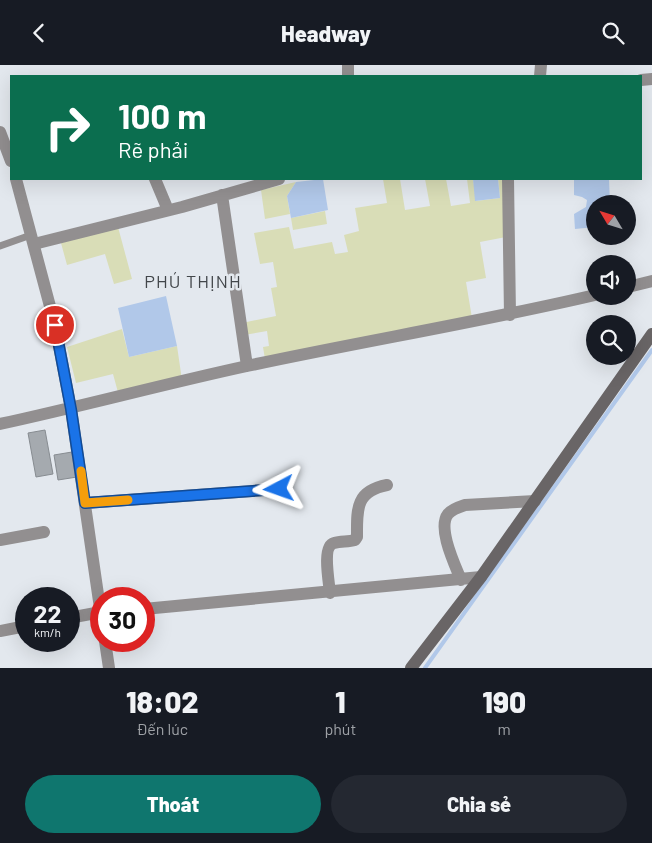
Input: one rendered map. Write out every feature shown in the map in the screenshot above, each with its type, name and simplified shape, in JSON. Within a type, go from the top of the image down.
[{"type":"main road","points":[[411,668],[481,577],[652,334]]},
{"type":"street","points":[[0,132],[10,158]]},
{"type":"street","points":[[155,180],[168,210]]},
{"type":"street","points":[[32,239],[168,210],[275,180]]},
{"type":"street","points":[[508,180],[510,315]]},
{"type":"street","points":[[14,182],[32,239],[55,325],[71,409],[97,587]]},
{"type":"street","points":[[222,195],[247,366]]},
{"type":"street","points":[[636,285],[652,281]]},
{"type":"street","points":[[0,424],[71,409],[247,366],[510,315],[586,297]]},
{"type":"street","points":[[330,593],[327,554],[330,545],[354,540],[357,537],[356,510],[370,490],[387,485]]},
{"type":"street","points":[[85,503],[279,489]]},
{"type":"street","points":[[461,580],[445,534],[444,521],[447,515],[455,508],[465,505],[535,501]]},
{"type":"street","points":[[0,540],[44,531]]},
{"type":"street","points":[[155,608],[330,593],[481,577]]},
{"type":"street","points":[[0,631],[15,628]]},
{"type":"street","points":[[107,652],[109,668]]},
{"type":"lane","points":[[0,246],[32,239]]},
{"type":"green space","points":[[383,180],[400,180],[405,210],[430,206],[425,180],[446,180],[451,206],[470,203],[467,180],[473,180],[476,201],[500,198],[498,180],[505,180],[506,237],[480,242],[486,278],[466,282],[472,318],[265,359],[263,347],[269,346],[267,331],[244,335],[242,323],[276,316],[271,288],[277,287],[273,262],[260,264],[254,233],[289,227],[294,249],[332,242],[335,254],[348,252],[344,235],[359,231],[355,208],[387,203]]},
{"type":"green space","points":[[296,182],[287,196],[290,214],[265,219],[261,190]]},
{"type":"green space","points":[[325,211],[327,224],[293,230],[291,218]]},
{"type":"green space","points":[[118,227],[132,279],[114,284],[105,254],[67,265],[61,243]]},
{"type":"green space","points":[[122,329],[129,357],[177,346],[182,380],[119,396],[113,374],[76,383],[67,347]]},
{"type":"water","points":[[323,180],[328,210],[291,218],[287,196],[296,182]]},
{"type":"water","points":[[473,180],[498,180],[500,198],[475,201]]},
{"type":"water","points":[[574,180],[609,180],[610,195],[586,195],[586,199],[574,195]]},
{"type":"water","points":[[586,207],[586,228],[575,229],[574,214]]},
{"type":"water","points":[[166,296],[177,346],[129,357],[118,308]]},
{"type":"building","points":[[45,430],[53,474],[36,477],[28,433]]},
{"type":"building","points":[[72,452],[77,477],[58,480],[54,455]]},
{"type":"waterway","points":[[425,668],[652,350]]},
{"type":"slow traffic","points":[[81,471],[85,503],[128,500]]},
{"type":"district","name":"PHÚ THỊNH","points":[[193,282]]},
{"type":"route","points":[[55,325],[71,409],[85,503],[279,489]]}]
